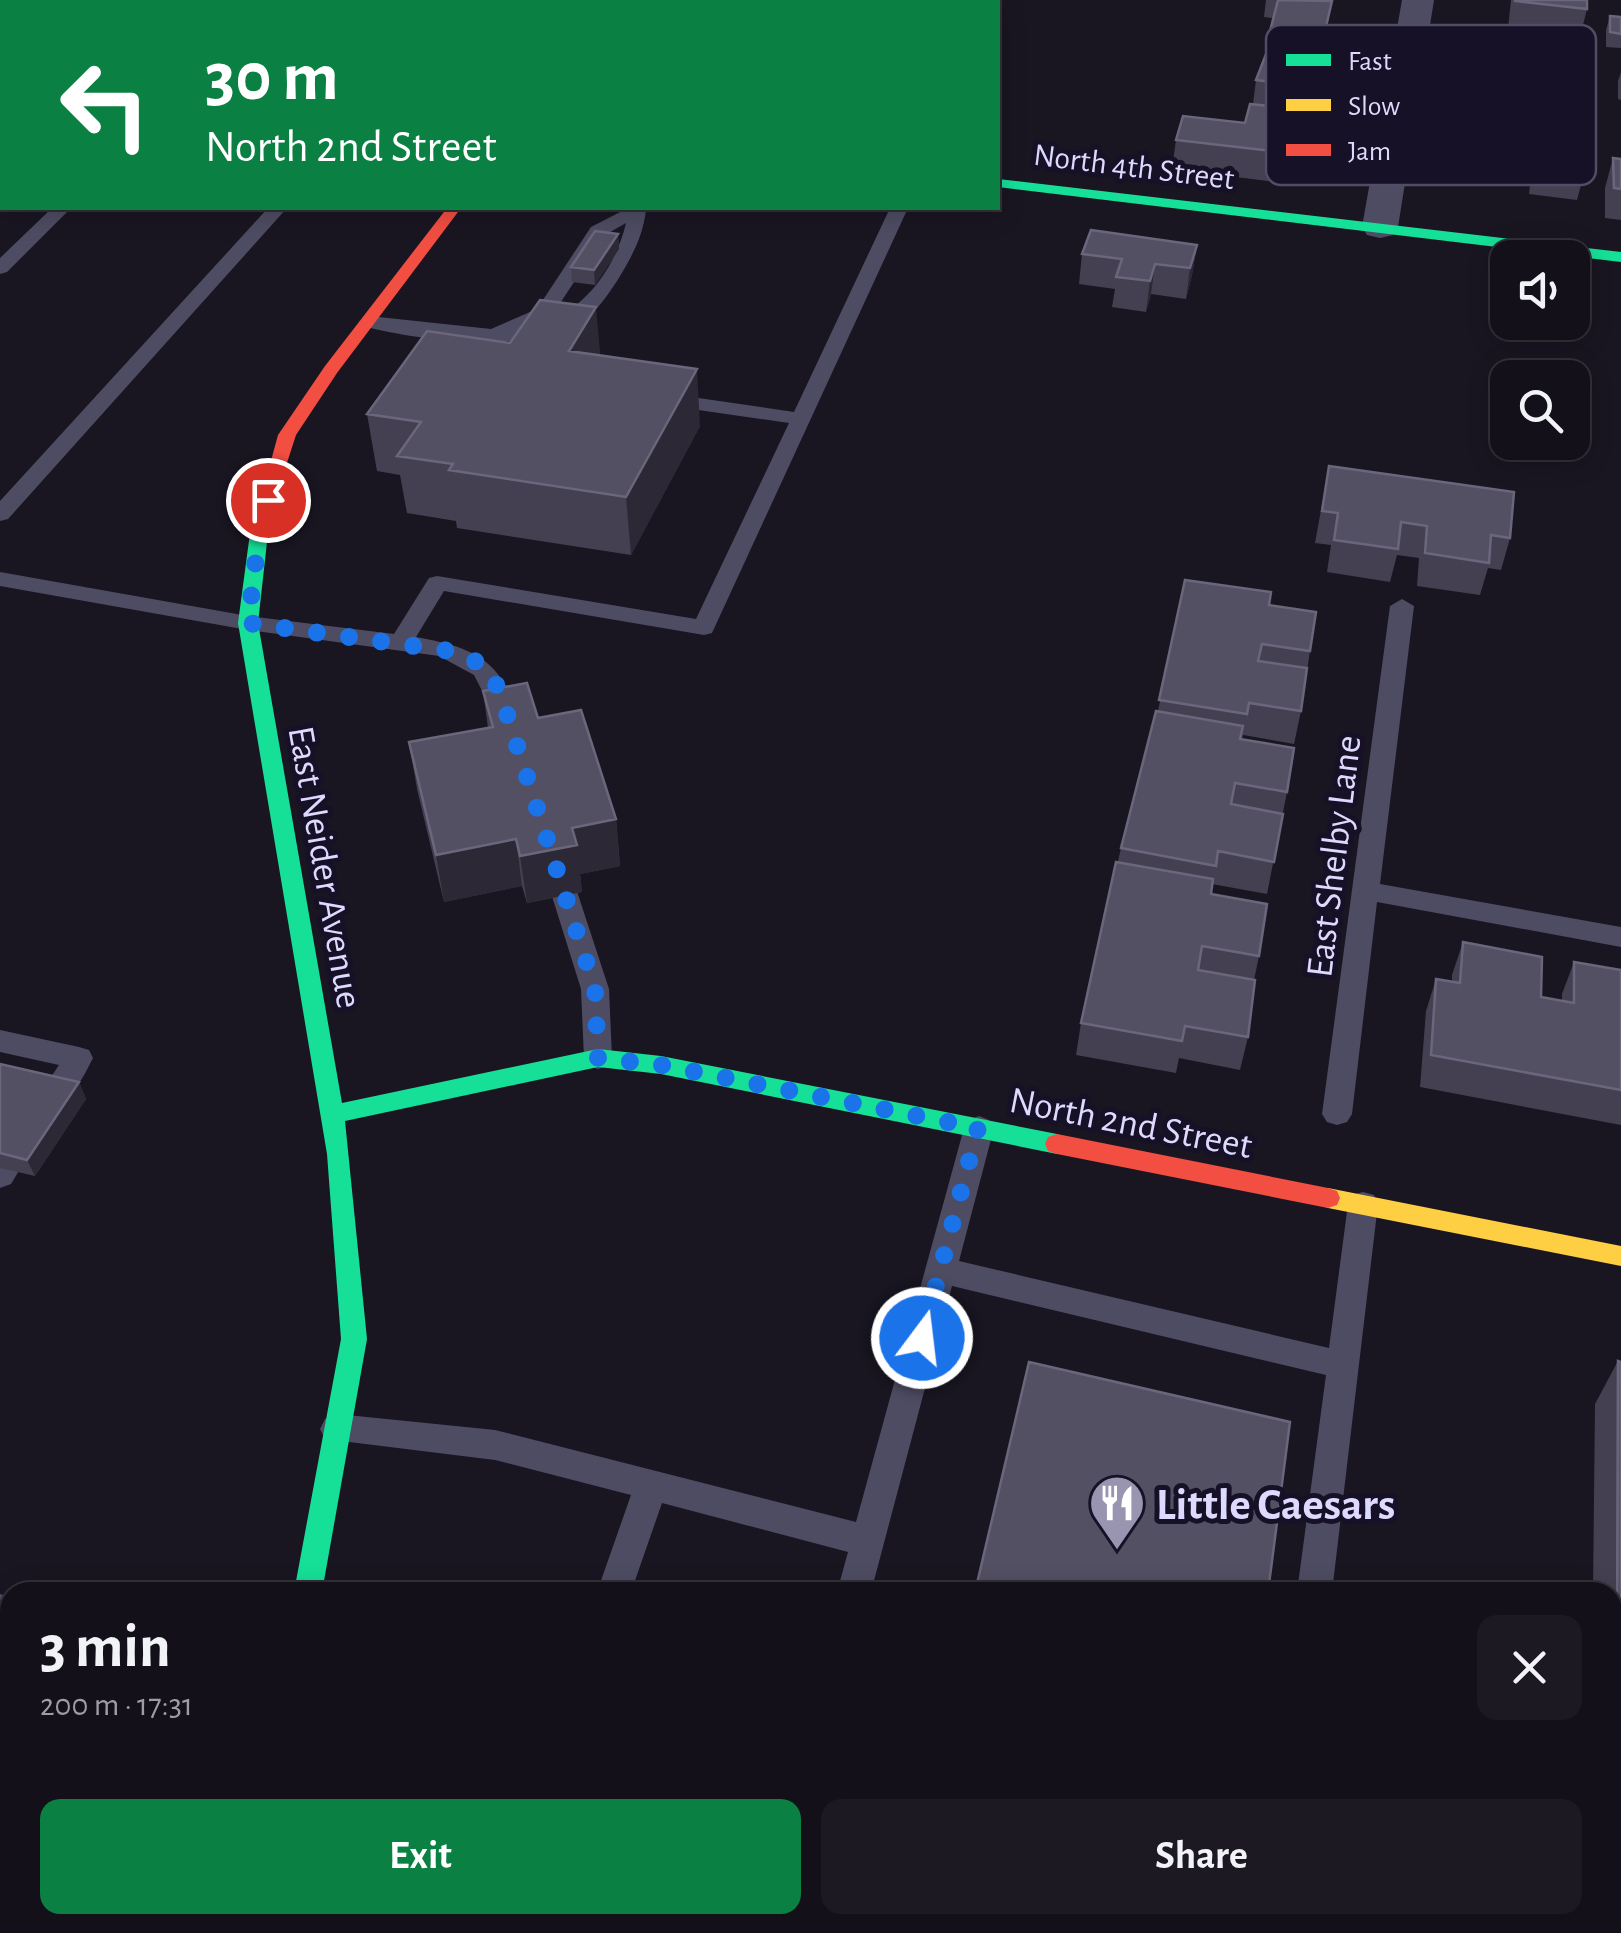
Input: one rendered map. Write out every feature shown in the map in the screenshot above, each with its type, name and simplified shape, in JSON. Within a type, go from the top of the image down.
[{"type":"main road","name":"North 4th Street","points":[[1000,183],[1621,257]]},
{"type":"main road","name":"East Neider Avenue","points":[[310,1582],[354,1339],[332,1114],[248,623],[259,534],[287,435],[453,210]]},
{"type":"main road","name":"North 2nd Street","points":[[332,1114],[598,1058],[661,1065],[1621,1256]]},
{"type":"street","points":[[1414,25],[1418,0]]},
{"type":"street","points":[[1380,227],[1387,185]]},
{"type":"lane","points":[[0,268],[60,210]]},
{"type":"lane","points":[[0,514],[276,210]]},
{"type":"lane","points":[[500,342],[544,314],[598,231],[639,210]]},
{"type":"lane","points":[[369,322],[500,342],[539,331],[577,315],[594,300],[635,237],[641,210]]},
{"type":"lane","points":[[401,642],[437,583],[704,628],[898,210]]},
{"type":"lane","points":[[644,396],[801,419]]},
{"type":"lane","points":[[0,580],[248,623],[458,652],[484,666],[499,689],[516,744]]},
{"type":"lane","name":"East Shelby Lane","points":[[1338,1114],[1402,606]]},
{"type":"lane","points":[[547,838],[595,989],[598,1058]]},
{"type":"lane","points":[[1366,892],[1621,937]]},
{"type":"lane","points":[[0,1040],[79,1058],[56,1092]]},
{"type":"lane","points":[[857,1582],[978,1128]]},
{"type":"lane","points":[[1316,1582],[1363,1204]]},
{"type":"lane","points":[[940,1270],[1343,1365]]},
{"type":"lane","points":[[338,1428],[496,1446],[867,1541]]},
{"type":"lane","points":[[618,1582],[652,1486]]},
{"type":"building","points":[[1278,0],[1332,1],[1326,25],[1272,25]]},
{"type":"building","points":[[1587,0],[1587,9],[1515,1]]},
{"type":"building","points":[[1610,16],[1621,17],[1621,34],[1610,32]]},
{"type":"building","points":[[1266,54],[1266,81],[1256,80]]},
{"type":"building","points":[[1250,104],[1266,106],[1266,150],[1176,140],[1183,116],[1245,123]]},
{"type":"building","points":[[1613,158],[1621,159],[1621,189],[1614,188]]},
{"type":"building","points":[[1091,230],[1197,245],[1190,268],[1155,264],[1150,281],[1116,277],[1122,259],[1082,254]]},
{"type":"building","points":[[595,231],[618,234],[594,270],[571,267]]},
{"type":"building","points":[[540,300],[596,307],[569,351],[697,369],[626,497],[449,470],[453,464],[397,456],[421,422],[367,414],[427,331],[510,343]]},
{"type":"building","points":[[1329,466],[1514,492],[1510,538],[1491,535],[1489,563],[1425,553],[1427,526],[1401,522],[1398,549],[1334,540],[1338,513],[1322,511]]},
{"type":"building","points":[[1185,580],[1271,592],[1269,605],[1316,612],[1310,651],[1262,644],[1258,661],[1307,668],[1301,711],[1249,703],[1247,714],[1159,700]]},
{"type":"building","points":[[527,683],[538,718],[581,710],[616,819],[572,828],[577,845],[520,856],[516,839],[436,855],[409,742],[493,727],[483,691]]},
{"type":"building","points":[[1156,711],[1243,726],[1240,739],[1294,748],[1287,792],[1235,783],[1231,804],[1283,814],[1274,862],[1218,851],[1216,866],[1121,848]]},
{"type":"building","points":[[1116,862],[1213,879],[1211,894],[1267,904],[1259,956],[1202,946],[1198,970],[1255,980],[1248,1037],[1185,1026],[1182,1041],[1081,1023]]},
{"type":"building","points":[[1463,942],[1542,957],[1541,997],[1574,1003],[1574,962],[1621,970],[1621,1090],[1431,1055],[1436,979],[1460,983]]},
{"type":"building","points":[[0,1064],[79,1082],[27,1160],[0,1153]]},
{"type":"building","points":[[1618,1361],[1621,1582],[1617,1582]]},
{"type":"building","points":[[1029,1362],[1290,1422],[1269,1582],[977,1582]]},
{"type":"traffic: fast","points":[[1000,183],[1621,257]]},
{"type":"traffic: fast","points":[[278,468],[259,533],[248,623],[339,1154],[354,1339],[310,1582]]},
{"type":"traffic: fast","points":[[332,1114],[598,1058],[661,1065],[1057,1144]]},
{"type":"traffic: slow","points":[[1328,1198],[1621,1256]]},
{"type":"traffic: jam","points":[[278,468],[287,435],[331,370],[452,210]]},
{"type":"traffic: jam","points":[[1057,1144],[1328,1198]]},
{"type":"place","name":"Little Caesars","points":[[1117,1552]]},
{"type":"route","points":[[268,500],[259,534],[248,623],[458,652],[484,666],[499,689],[595,989],[598,1058],[661,1065],[978,1128],[922,1338]]}]
